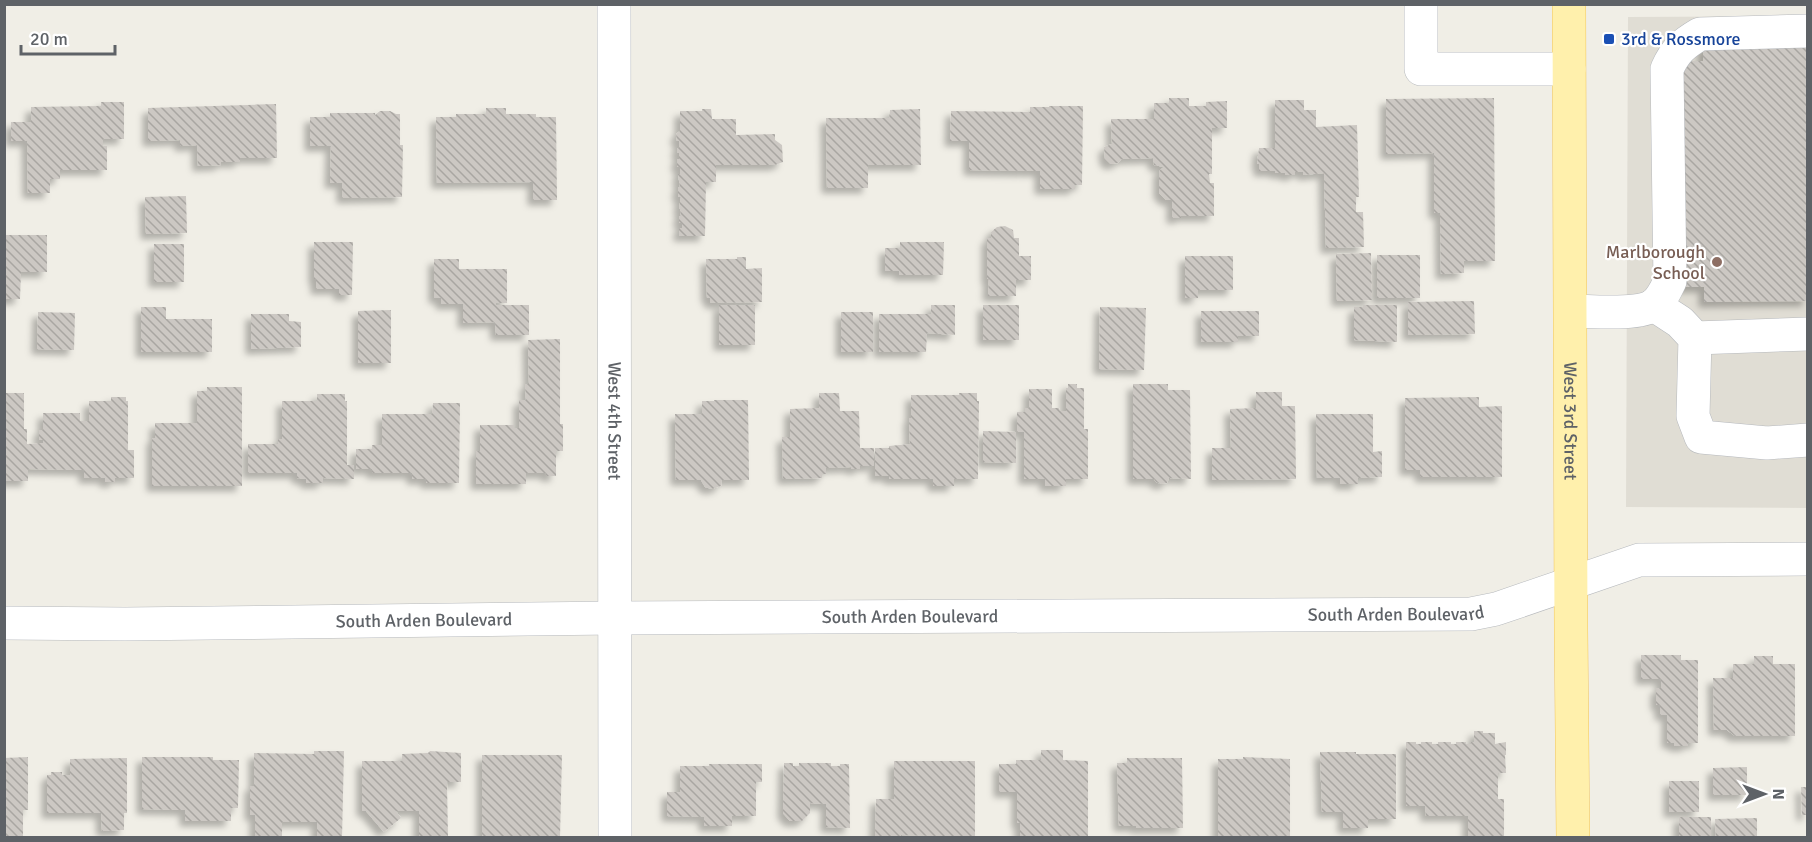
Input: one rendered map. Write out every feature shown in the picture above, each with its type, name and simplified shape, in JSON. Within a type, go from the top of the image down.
[{"type":"main road","name":"West 3rd Street","points":[[1569,4],[1573,837]]},
{"type":"street","name":"West 4th Street","points":[[614,4],[615,837]]},
{"type":"street","points":[[1421,4],[1421,69],[1569,69]]},
{"type":"street","points":[[1570,310],[1635,311],[1654,305],[1670,281],[1667,69],[1673,55],[1700,34],[1808,31]]},
{"type":"street","points":[[1654,305],[1680,322],[1695,338],[1693,416],[1701,437],[1767,443],[1808,440]]},
{"type":"street","points":[[1695,338],[1808,334]]},
{"type":"street","name":"South Arden Boulevard","points":[[4,622],[136,624],[615,618],[1471,614],[1496,609],[1639,560],[1808,559]]},
{"type":"shaded area","name":"Marlborough School","points":[[1807,16],[1807,508],[1626,507],[1628,17]]},
{"type":"building","points":[[1703,44],[1808,45],[1808,301],[1704,302],[1704,287],[1681,287],[1681,61],[1703,61]]},
{"type":"building","points":[[1169,98],[1189,98],[1189,106],[1206,106],[1206,102],[1227,101],[1227,128],[1212,128],[1212,174],[1209,174],[1210,183],[1214,183],[1214,216],[1172,218],[1172,200],[1166,200],[1159,193],[1159,171],[1164,167],[1154,165],[1153,158],[1122,159],[1118,163],[1110,164],[1105,159],[1104,147],[1112,144],[1111,119],[1154,119],[1154,103],[1169,103]]},
{"type":"building","points":[[1494,98],[1495,261],[1464,261],[1464,273],[1441,274],[1440,213],[1434,213],[1434,153],[1386,154],[1386,99]]},
{"type":"building","points":[[1275,100],[1304,100],[1304,110],[1316,110],[1316,127],[1357,125],[1359,197],[1356,197],[1356,212],[1363,212],[1364,247],[1326,248],[1324,173],[1303,175],[1303,172],[1295,172],[1295,175],[1285,175],[1285,173],[1275,173],[1275,171],[1259,171],[1259,164],[1257,164],[1259,148],[1275,148]]},
{"type":"building","points":[[101,102],[124,102],[124,139],[103,139],[103,146],[107,146],[107,170],[60,170],[60,179],[50,179],[50,193],[28,193],[27,141],[11,141],[11,122],[31,122],[31,107],[101,106]]},
{"type":"building","points":[[276,104],[277,158],[240,158],[240,162],[221,162],[221,165],[198,166],[197,145],[180,146],[180,140],[148,141],[148,108]]},
{"type":"building","points":[[1083,106],[1082,185],[1075,185],[1075,189],[1040,189],[1040,171],[969,170],[969,141],[950,141],[951,111],[1030,112],[1030,107]]},
{"type":"building","points":[[486,108],[506,108],[506,114],[556,117],[557,200],[533,200],[533,182],[437,183],[436,117],[486,114]]},
{"type":"building","points":[[702,109],[711,109],[712,119],[736,119],[736,135],[775,134],[775,140],[782,145],[783,162],[775,165],[716,165],[716,182],[706,182],[705,236],[679,236],[682,223],[679,223],[681,197],[678,197],[678,187],[680,187],[678,174],[680,174],[680,167],[677,167],[679,141],[677,141],[676,134],[680,131],[680,111],[702,111]]},
{"type":"building","points":[[920,109],[921,165],[868,165],[868,188],[827,188],[826,118],[889,118],[890,110]]},
{"type":"building","points":[[380,111],[400,114],[400,145],[403,145],[402,197],[342,198],[342,183],[330,183],[331,146],[310,146],[310,117],[330,117],[330,113],[375,113],[375,115]]},
{"type":"building","points":[[186,196],[187,233],[146,234],[145,197]]},
{"type":"building","points":[[1005,226],[1013,230],[1014,238],[1019,238],[1019,256],[1031,256],[1031,280],[1016,280],[1016,296],[988,296],[987,238],[991,238],[991,232],[997,227]]},
{"type":"building","points":[[4,235],[47,235],[47,272],[21,272],[20,299],[4,299]]},
{"type":"building","points":[[314,242],[353,242],[352,295],[339,295],[339,289],[316,289]]},
{"type":"building","points":[[900,242],[944,242],[943,275],[899,275],[899,271],[885,271],[885,248],[900,248]]},
{"type":"building","points":[[154,244],[184,244],[184,282],[154,282]]},
{"type":"building","points":[[1371,253],[1372,300],[1337,301],[1336,254]]},
{"type":"building","points":[[1377,255],[1420,255],[1420,298],[1377,298]]},
{"type":"building","points":[[1185,256],[1233,256],[1233,290],[1198,290],[1198,298],[1185,298]]},
{"type":"building","points":[[737,257],[746,257],[746,269],[762,268],[762,302],[710,303],[710,298],[707,298],[706,259],[737,259]]},
{"type":"building","points":[[434,259],[459,259],[459,269],[507,269],[507,303],[496,303],[496,305],[529,305],[529,335],[496,335],[495,322],[463,323],[463,304],[441,304],[441,298],[434,298]]},
{"type":"building","points":[[1474,301],[1475,334],[1408,335],[1408,302]]},
{"type":"building","points":[[719,305],[755,305],[755,345],[719,345]]},
{"type":"building","points":[[931,305],[955,305],[955,335],[927,333],[926,352],[879,352],[879,314],[931,314]]},
{"type":"building","points":[[983,305],[1019,305],[1019,340],[983,340]]},
{"type":"building","points":[[1363,305],[1397,305],[1397,342],[1354,340],[1354,307],[1363,307]]},
{"type":"building","points":[[141,307],[166,307],[166,319],[212,319],[212,352],[141,352]]},
{"type":"building","points":[[1100,307],[1146,308],[1144,370],[1099,369]]},
{"type":"building","points":[[391,310],[391,363],[358,363],[358,311]]},
{"type":"building","points":[[1201,311],[1259,311],[1259,336],[1238,336],[1238,342],[1201,342]]},
{"type":"building","points":[[38,312],[75,313],[74,350],[37,349]]},
{"type":"building","points":[[841,312],[873,312],[873,352],[841,352]]},
{"type":"building","points":[[251,314],[289,314],[289,321],[301,322],[301,347],[251,349]]},
{"type":"building","points":[[560,339],[560,424],[563,424],[563,451],[556,451],[556,476],[546,476],[546,473],[526,473],[526,484],[476,484],[476,451],[480,451],[480,425],[514,425],[514,428],[519,428],[519,400],[526,400],[525,384],[529,384],[528,340]]},
{"type":"building","points":[[1068,384],[1077,384],[1077,388],[1084,388],[1084,429],[1088,429],[1088,479],[1066,479],[1066,486],[1045,486],[1045,479],[1024,479],[1024,432],[1017,432],[1017,412],[1025,412],[1025,408],[1029,408],[1029,389],[1052,389],[1052,408],[1066,411]]},
{"type":"building","points":[[1133,384],[1168,384],[1168,390],[1190,390],[1191,479],[1169,478],[1167,483],[1161,484],[1154,479],[1133,479]]},
{"type":"building","points":[[207,387],[242,387],[242,486],[152,486],[152,438],[155,438],[155,423],[197,423],[197,391],[207,391]]},
{"type":"building","points":[[1256,392],[1282,392],[1282,406],[1295,406],[1296,479],[1212,480],[1212,448],[1231,448],[1230,409],[1256,408]]},
{"type":"building","points":[[4,393],[24,393],[24,429],[27,429],[27,444],[43,443],[43,440],[39,440],[39,430],[43,430],[43,413],[80,413],[80,421],[89,421],[89,401],[111,401],[111,397],[126,397],[128,401],[128,450],[134,450],[134,478],[115,478],[115,482],[105,482],[105,478],[84,478],[84,470],[28,469],[28,481],[4,481]]},
{"type":"building","points":[[819,393],[839,393],[840,411],[859,411],[860,448],[874,448],[874,466],[860,466],[860,469],[826,468],[826,474],[822,474],[822,478],[783,479],[782,437],[790,437],[790,409],[819,408]]},
{"type":"building","points":[[959,393],[977,393],[977,401],[979,401],[978,479],[954,479],[954,486],[933,486],[933,479],[889,479],[889,476],[875,476],[875,448],[910,444],[911,395],[959,395]]},
{"type":"building","points":[[317,394],[345,394],[345,401],[347,401],[347,465],[354,465],[354,479],[323,478],[323,483],[306,483],[306,479],[297,478],[297,473],[248,473],[248,444],[278,444],[278,439],[282,439],[282,401],[317,401]]},
{"type":"building","points":[[1479,397],[1479,407],[1502,406],[1502,477],[1420,477],[1420,470],[1405,470],[1405,398]]},
{"type":"building","points":[[748,400],[749,480],[722,480],[721,486],[712,489],[705,487],[701,480],[676,480],[675,414],[702,414],[702,401]]},
{"type":"building","points":[[433,403],[460,403],[459,483],[426,483],[426,479],[412,479],[412,473],[372,473],[372,469],[356,469],[356,449],[372,449],[372,445],[382,445],[382,414],[432,414]]},
{"type":"building","points":[[1316,414],[1373,414],[1373,452],[1382,451],[1382,477],[1358,478],[1358,484],[1340,484],[1340,478],[1317,478]]},
{"type":"building","points":[[983,431],[1016,432],[1016,463],[983,462]]},
{"type":"building","points":[[1641,655],[1681,655],[1681,660],[1698,660],[1698,743],[1674,746],[1674,743],[1667,743],[1667,715],[1660,715],[1660,705],[1656,705],[1656,688],[1661,688],[1661,679],[1641,679]]},
{"type":"building","points":[[1754,656],[1773,656],[1773,664],[1795,664],[1795,736],[1735,736],[1727,730],[1714,730],[1713,678],[1733,678],[1733,664],[1754,664]]},
{"type":"building","points":[[1474,731],[1495,733],[1495,744],[1506,742],[1506,773],[1498,773],[1498,799],[1504,799],[1504,838],[1468,838],[1468,816],[1426,816],[1425,806],[1406,806],[1406,742],[1456,744],[1456,742],[1466,742],[1466,744],[1471,744],[1474,742]]},
{"type":"building","points":[[1041,750],[1063,750],[1063,760],[1088,761],[1088,838],[1020,838],[1020,823],[1017,823],[1017,792],[999,792],[999,764],[1016,764],[1016,760],[1041,760]]},
{"type":"building","points":[[314,751],[344,751],[342,838],[317,837],[317,822],[282,822],[282,838],[255,838],[255,815],[250,815],[250,786],[254,786],[254,753],[314,754]]},
{"type":"building","points":[[430,751],[461,753],[461,782],[447,782],[448,838],[419,838],[419,811],[396,811],[401,818],[384,832],[366,811],[362,811],[362,761],[402,761],[402,754]]},
{"type":"building","points":[[1320,752],[1396,754],[1396,819],[1368,819],[1368,828],[1343,828],[1343,812],[1322,812]]},
{"type":"building","points":[[482,755],[562,755],[560,837],[482,837]]},
{"type":"building","points":[[28,757],[28,810],[23,810],[23,838],[4,838],[4,758]]},
{"type":"building","points":[[142,757],[213,757],[213,760],[239,760],[238,808],[231,808],[231,821],[185,821],[185,810],[142,809]]},
{"type":"building","points":[[1243,757],[1290,759],[1290,837],[1218,838],[1218,759],[1243,759]]},
{"type":"building","points":[[127,758],[127,813],[124,813],[124,830],[102,831],[101,813],[47,813],[47,775],[51,775],[51,772],[70,775],[70,759]]},
{"type":"building","points":[[1127,758],[1182,758],[1183,828],[1119,826],[1117,763],[1127,763]]},
{"type":"building","points":[[894,761],[975,761],[975,837],[901,835],[901,838],[875,838],[876,799],[894,799]]},
{"type":"building","points":[[784,763],[793,763],[793,766],[799,766],[799,763],[831,763],[831,766],[849,764],[850,828],[826,827],[826,804],[810,803],[810,813],[802,821],[790,821],[783,813]]},
{"type":"building","points":[[709,764],[762,764],[762,782],[756,782],[756,816],[732,816],[732,826],[704,826],[704,817],[667,816],[667,792],[680,792],[680,766],[709,766]]},
{"type":"building","points":[[1747,767],[1747,795],[1713,795],[1713,768]]},
{"type":"building","points":[[1669,781],[1699,781],[1699,812],[1669,812]]},
{"type":"building","points":[[1801,787],[1808,787],[1808,815],[1802,815]]},
{"type":"building","points":[[1679,817],[1711,817],[1711,838],[1679,838]]},
{"type":"building","points":[[1757,818],[1757,838],[1716,838],[1715,819]]},
{"type":"place","name":"3rd & Rossmore","points":[[1609,39]]},
{"type":"place","name":"Marlborough School","points":[[1717,262]]}]
